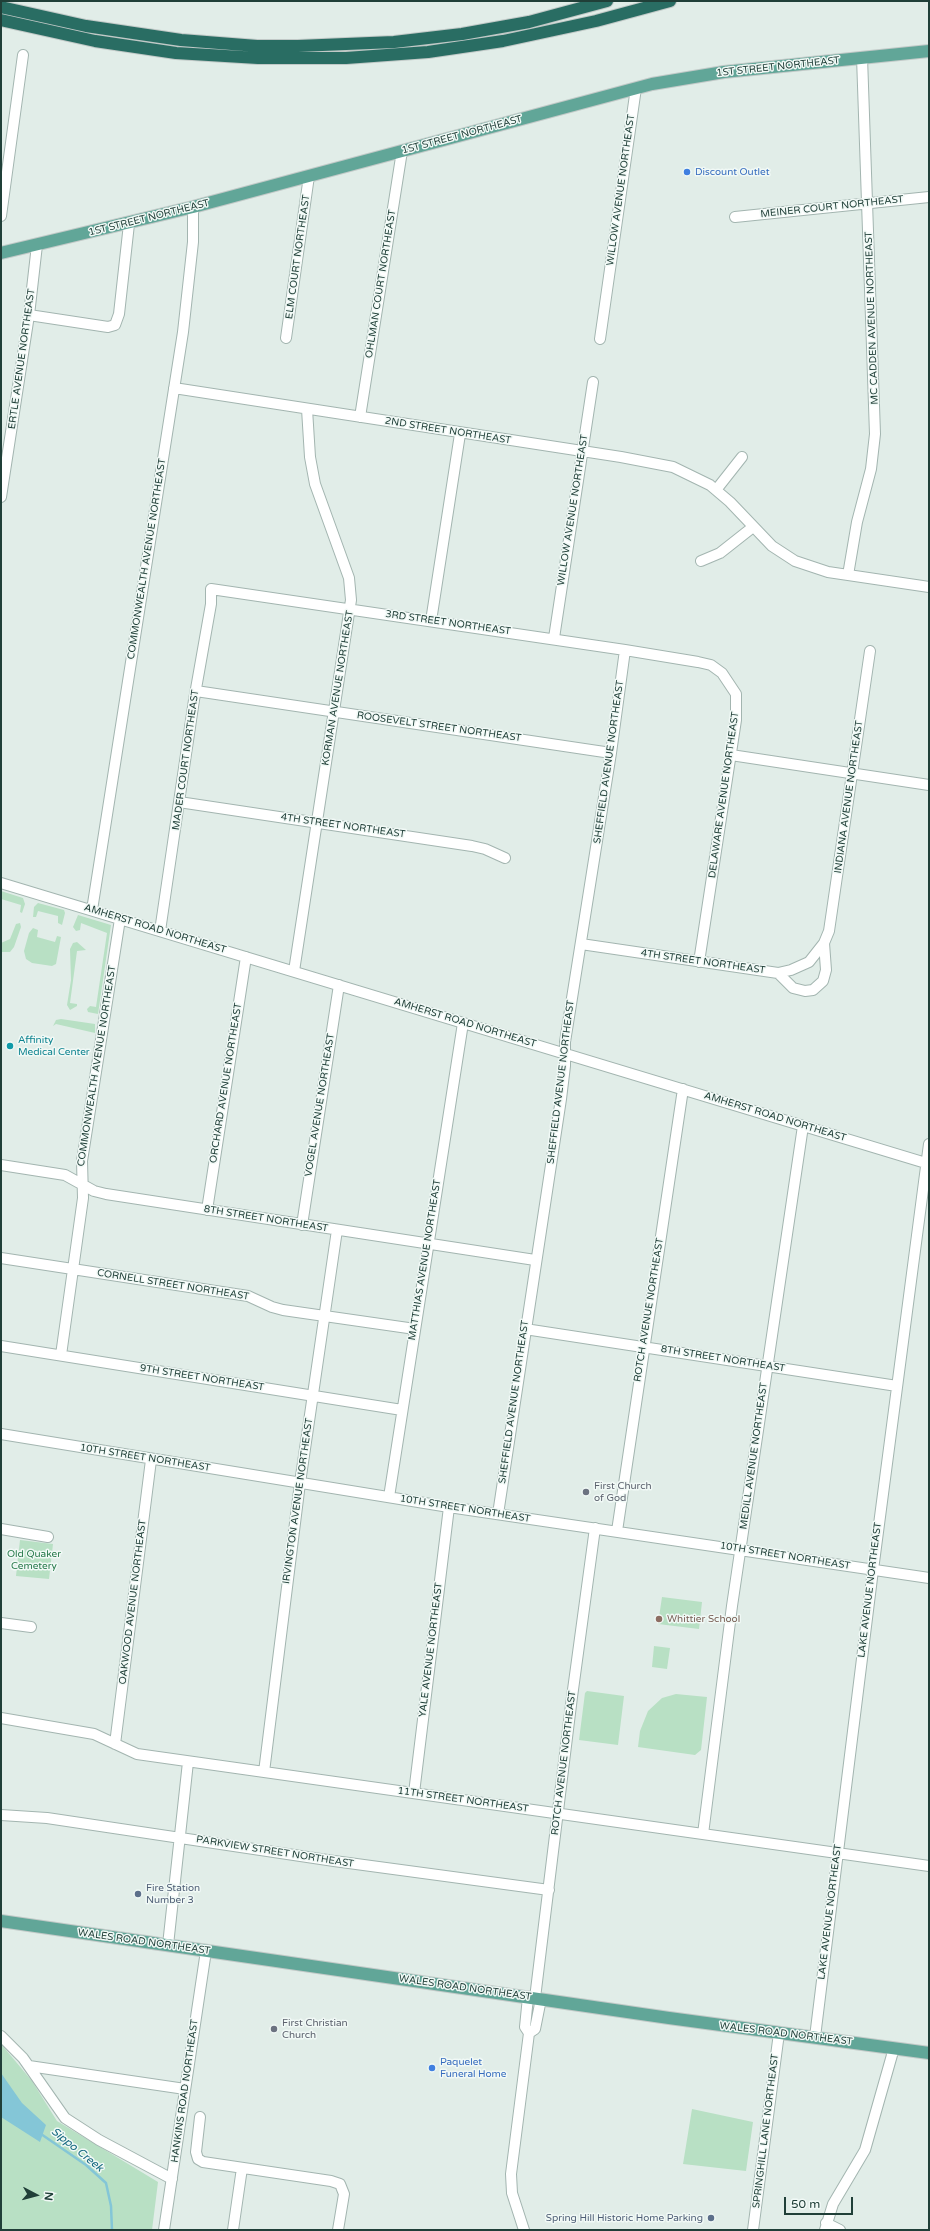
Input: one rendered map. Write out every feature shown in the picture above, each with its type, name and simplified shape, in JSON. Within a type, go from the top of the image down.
[{"type":"highway","points":[[1,7],[86,26],[173,39],[236,44],[298,46],[394,42],[462,34],[529,22],[607,1]]},
{"type":"highway","points":[[1,20],[94,41],[176,53],[258,58],[346,58],[428,52],[496,42],[596,21],[670,1]]},
{"type":"main road","name":"1ST STREET NORTHEAST","points":[[1,253],[129,224],[636,88],[724,72],[929,51]]},
{"type":"main road","name":"WALES ROAD NORTHEAST","points":[[1,1921],[779,2033],[929,2053]]},
{"type":"street","points":[[1,216],[23,56]]},
{"type":"street","name":"MC CADDEN AVENUE NORTHEAST","points":[[848,575],[857,522],[871,468],[875,434],[862,57]]},
{"type":"street","name":"WILLOW AVENUE NORTHEAST","points":[[600,339],[636,88]]},
{"type":"street","name":"OHLMAN COURT NORTHEAST","points":[[360,417],[402,151]]},
{"type":"street","name":"ELM COURT NORTHEAST","points":[[286,338],[309,176]]},
{"type":"street","name":"MEINER COURT NORTHEAST","points":[[735,217],[929,197]]},
{"type":"street","name":"COMMONWEALTH AVENUE NORTHEAST","points":[[92,910],[186,308],[193,242],[193,207]]},
{"type":"street","points":[[29,315],[108,327],[115,325],[119,314],[129,224]]},
{"type":"street","name":"ERTLE AVENUE NORTHEAST","points":[[1,497],[29,315],[37,245]]},
{"type":"street","name":"WILLOW AVENUE NORTHEAST","points":[[554,638],[593,382]]},
{"type":"street","name":"2ND STREET NORTHEAST","points":[[174,388],[673,467],[698,478],[716,490],[772,546],[795,561],[816,569],[929,587]]},
{"type":"street","name":"KORMAN AVENUE NORTHEAST","points":[[294,971],[350,609],[349,578],[315,484],[307,410]]},
{"type":"street","points":[[431,621],[460,434]]},
{"type":"street","points":[[716,490],[742,456]]},
{"type":"street","points":[[701,561],[720,554],[753,527]]},
{"type":"street","name":"3RD STREET NORTHEAST","points":[[211,589],[554,638],[684,660]]},
{"type":"street","name":"MADER COURT NORTHEAST","points":[[160,931],[196,691],[211,604],[211,589]]},
{"type":"street","name":"SHEFFIELD AVENUE NORTHEAST","points":[[498,1514],[524,1329],[562,1092],[565,1066],[564,1054],[611,753],[625,650]]},
{"type":"street","name":"INDIANA AVENUE NORTHEAST","points":[[778,973],[792,970],[809,962],[824,943],[829,931],[870,651]]},
{"type":"street","name":"DELAWARE AVENUE NORTHEAST","points":[[684,660],[698,662],[717,669],[727,678],[734,688],[737,705],[731,755],[699,962]]},
{"type":"street","name":"ROOSEVELT STREET NORTHEAST","points":[[196,691],[611,753]]},
{"type":"street","points":[[731,755],[929,785]]},
{"type":"street","name":"4TH STREET NORTHEAST","points":[[179,802],[472,846],[485,849],[505,858]]},
{"type":"street","name":"AMHERST ROAD NORTHEAST","points":[[1,883],[928,1163]]},
{"type":"street","name":"COMMONWEALTH AVENUE NORTHEAST","points":[[61,1355],[83,1198],[82,1161],[120,919]]},
{"type":"street","name":"INDIANA AVENUE NORTHEAST","points":[[817,987],[825,975],[824,943]]},
{"type":"street","name":"4TH STREET NORTHEAST","points":[[580,944],[778,973],[790,986],[798,991],[808,991],[817,987]]},
{"type":"street","name":"ORCHARD AVENUE NORTHEAST","points":[[207,1210],[246,957]]},
{"type":"street","name":"VOGEL AVENUE NORTHEAST","points":[[302,1225],[339,985]]},
{"type":"street","name":"MATTHIAS AVENUE NORTHEAST","points":[[389,1497],[463,1023]]},
{"type":"street","name":"ROTCH AVENUE NORTHEAST","points":[[617,1531],[643,1347],[683,1089]]},
{"type":"street","name":"MEDILL AVENUE NORTHEAST","points":[[703,1834],[741,1550],[803,1126]]},
{"type":"street","name":"LAKE AVENUE NORTHEAST","points":[[815,2037],[873,1570],[928,1163],[929,1144]]},
{"type":"street","name":"8TH STREET NORTHEAST","points":[[1,1165],[65,1175],[94,1191],[106,1194],[535,1260]]},
{"type":"street","name":"IRVINGTON AVENUE NORTHEAST","points":[[264,1772],[300,1483],[337,1230]]},
{"type":"street","name":"CORNELL STREET NORTHEAST","points":[[1,1258],[248,1296],[272,1307],[415,1329]]},
{"type":"street","name":"8TH STREET NORTHEAST","points":[[524,1329],[897,1386]]},
{"type":"street","name":"9TH STREET NORTHEAST","points":[[1,1346],[402,1410]]},
{"type":"street","name":"10TH STREET NORTHEAST","points":[[1,1434],[151,1460],[449,1507],[929,1578]]},
{"type":"street","name":"OAKWOOD AVENUE NORTHEAST","points":[[115,1744],[151,1460]]},
{"type":"street","name":"YALE AVENUE NORTHEAST","points":[[414,1793],[449,1507]]},
{"type":"street","name":"ROTCH AVENUE NORTHEAST","points":[[524,2230],[512,2193],[511,2174],[530,2033],[525,2026],[535,1998],[595,1528]]},
{"type":"street","points":[[1,1529],[48,1537]]},
{"type":"street","points":[[1,1623],[31,1627]]},
{"type":"street","name":"11TH STREET NORTHEAST","points":[[1,1718],[94,1734],[137,1754],[929,1866]]},
{"type":"street","points":[[168,1945],[188,1762]]},
{"type":"street","name":"PARKVIEW STREET NORTHEAST","points":[[1,1814],[47,1818],[549,1890]]},
{"type":"street","name":"HANKINS ROAD NORTHEAST","points":[[164,2230],[206,1951]]},
{"type":"street","name":"SPRINGHILL LANE NORTHEAST","points":[[753,2230],[779,2033]]},
{"type":"street","points":[[1,2036],[29,2066],[65,2118],[99,2140],[172,2179]]},
{"type":"street","points":[[840,2230],[825,2227],[833,2204],[865,2150],[894,2048]]},
{"type":"street","points":[[29,2066],[185,2089]]},
{"type":"street","points":[[200,2117],[196,2148],[198,2159],[208,2164],[331,2181],[342,2186],[344,2197],[338,2230]]},
{"type":"street","points":[[233,2230],[242,2168]]},
{"type":"green space","points":[[1,891],[23,898],[25,904],[22,913],[20,912],[21,905],[1,899]]},
{"type":"green space","points":[[38,903],[64,910],[65,913],[62,925],[58,923],[58,916],[38,911],[36,917],[33,917],[34,907]]},
{"type":"green space","points":[[78,915],[111,925],[98,1014],[88,1012],[87,1009],[90,1006],[96,1007],[107,933],[81,923],[80,930],[76,931],[73,927]]},
{"type":"green space","points":[[20,923],[21,927],[14,947],[10,952],[1,952],[1,943],[10,939],[16,924]]},
{"type":"green space","points":[[33,928],[38,930],[37,937],[55,942],[57,936],[61,937],[56,964],[52,966],[32,963],[26,959],[24,951],[29,933]]},
{"type":"green space","points":[[77,942],[86,950],[77,951],[70,1003],[77,1004],[77,1006],[70,1010],[67,1005],[71,980],[70,949],[73,943]]},
{"type":"green space","points":[[61,1019],[95,1024],[95,1033],[56,1024],[53,1026],[56,1020]]},
{"type":"green space","name":"Old Quaker Cemetery","points":[[20,1540],[53,1544],[49,1579],[16,1576]]},
{"type":"green space","points":[[662,1597],[702,1602],[699,1629],[658,1624]]},
{"type":"green space","points":[[654,1646],[670,1648],[667,1669],[652,1667]]},
{"type":"green space","points":[[587,1691],[624,1696],[618,1745],[579,1740],[585,1693]]},
{"type":"green space","points":[[676,1694],[707,1697],[701,1750],[695,1755],[638,1747],[640,1731],[648,1711],[662,1698]]},
{"type":"green space","points":[[1,2044],[32,2081],[57,2121],[158,2182],[152,2230],[1,2230]]},
{"type":"green space","points":[[692,2109],[753,2122],[746,2171],[683,2164]]},
{"type":"water","points":[[1,2073],[22,2103],[46,2125],[40,2142],[1,2117]]},
{"type":"waterway","name":"Sippo Creek","points":[[41,2134],[86,2165],[106,2183],[111,2206],[112,2230]]},
{"type":"place","name":"Discount Outlet","points":[[687,172]]},
{"type":"place","name":"Affinity Medical Center","points":[[10,1046]]},
{"type":"place","name":"First Church of God","points":[[586,1492]]},
{"type":"place","name":"Whittier School","points":[[659,1619]]},
{"type":"place","name":"Fire Station Number 3","points":[[138,1894]]},
{"type":"place","name":"First Christian Church","points":[[274,2029]]},
{"type":"place","name":"Paquelet Funeral Home","points":[[432,2068]]},
{"type":"place","name":"Spring Hill Historic Home Parking","points":[[711,2218]]}]
